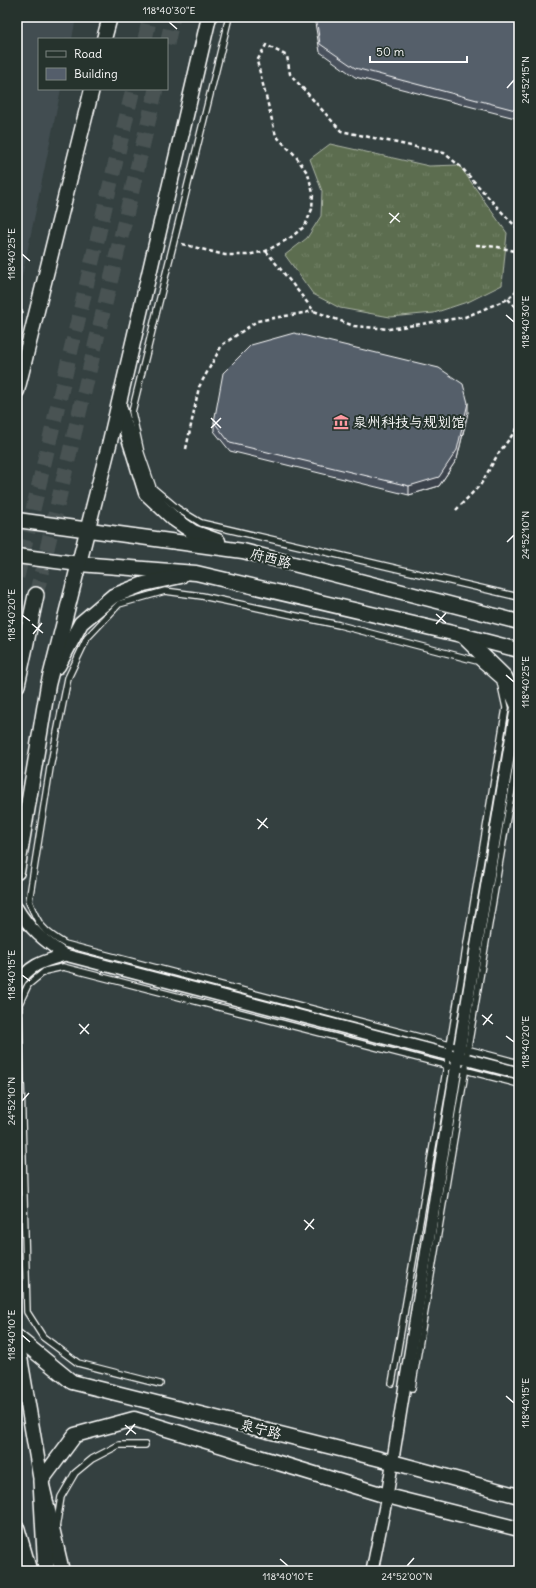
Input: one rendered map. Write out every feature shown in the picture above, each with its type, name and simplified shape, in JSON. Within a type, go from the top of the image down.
[{"type":"main road","points":[[17,685],[36,595]]},
{"type":"main road","points":[[41,1481],[46,1571]]},
{"type":"main road","points":[[17,1529],[29,1571]]},
{"type":"street","points":[[104,38],[110,17]]},
{"type":"street","points":[[17,872],[48,685],[118,405],[208,17]]},
{"type":"street","points":[[17,391],[92,90]]},
{"type":"street","points":[[118,405],[146,493],[174,519],[193,532],[243,551]]},
{"type":"street","name":"府西路","points":[[17,520],[243,551],[519,622]]},
{"type":"street","points":[[17,556],[79,564],[196,573],[461,634],[519,650]]},
{"type":"street","points":[[48,685],[81,622],[113,596],[144,584],[196,573]]},
{"type":"street","points":[[372,1571],[387,1496],[458,1057],[518,703],[505,677],[461,634]]},
{"type":"street","points":[[17,908],[25,922],[43,940],[65,955],[519,1073]]},
{"type":"street","points":[[17,984],[21,978],[40,962],[65,955]]},
{"type":"street","points":[[17,1339],[41,1481],[62,1571]]},
{"type":"street","name":"泉宁路","points":[[17,1339],[72,1382],[392,1462],[519,1496]]},
{"type":"street","name":"泉宁路","points":[[41,1481],[76,1435],[134,1419],[387,1496],[519,1529]]},
{"type":"lane","points":[[229,17],[132,412],[141,453],[153,488],[178,509],[201,523],[519,597]]},
{"type":"lane","points":[[412,1388],[458,1057],[506,708],[500,681],[477,662],[339,625],[202,596],[165,591],[119,604],[87,638],[68,678],[50,768],[30,901],[35,917],[48,934],[65,944],[458,1057],[519,1084]]},
{"type":"lane","points":[[392,1383],[519,748]]},
{"type":"lane","points":[[160,1384],[78,1363],[43,1337],[27,1312],[19,1004],[28,985],[45,971],[63,966],[458,1057],[519,1063]]},
{"type":"lane","points":[[55,1538],[61,1497],[75,1473],[92,1459],[119,1445],[145,1445]]},
{"type":"path","points":[[174,241],[225,255],[248,255],[266,251],[290,238],[305,226],[312,209],[313,193],[308,174],[300,161],[276,136],[257,62],[266,45],[287,56],[290,74],[341,131],[444,153],[462,167],[519,230]]},
{"type":"path","points":[[476,245],[498,247],[519,252]]},
{"type":"path","points":[[266,251],[314,310],[354,326],[390,329],[465,317],[508,299],[519,288]]},
{"type":"path","points":[[508,299],[519,311]]},
{"type":"path","points":[[17,305],[24,315]]},
{"type":"path","points":[[186,449],[199,387],[222,345],[257,321],[314,310]]},
{"type":"path","points":[[456,510],[481,484],[498,454],[519,426]]},
{"type":"shaded area","points":[[17,17],[76,17],[72,38],[38,38],[38,90],[61,90],[17,301]]},
{"type":"green space","points":[[330,144],[429,166],[459,165],[507,233],[502,285],[470,301],[434,313],[390,317],[340,308],[313,294],[285,255],[307,238],[321,216],[322,191],[310,159]]},
{"type":"building","points":[[316,17],[519,17],[519,111],[355,68],[320,44]]},
{"type":"building","name":"泉州科技与规划馆","points":[[294,333],[439,368],[463,384],[468,403],[457,450],[439,477],[409,486],[230,443],[214,422],[223,373],[251,345]]},
{"type":"tunnel","points":[[145,38],[150,17]]},
{"type":"tunnel","points":[[168,40],[173,17]]},
{"type":"tunnel","points":[[17,577],[133,90]]},
{"type":"tunnel","points":[[36,595],[156,90]]},
{"type":"place","name":"泉州科技与规划馆","points":[[341,422]]}]
